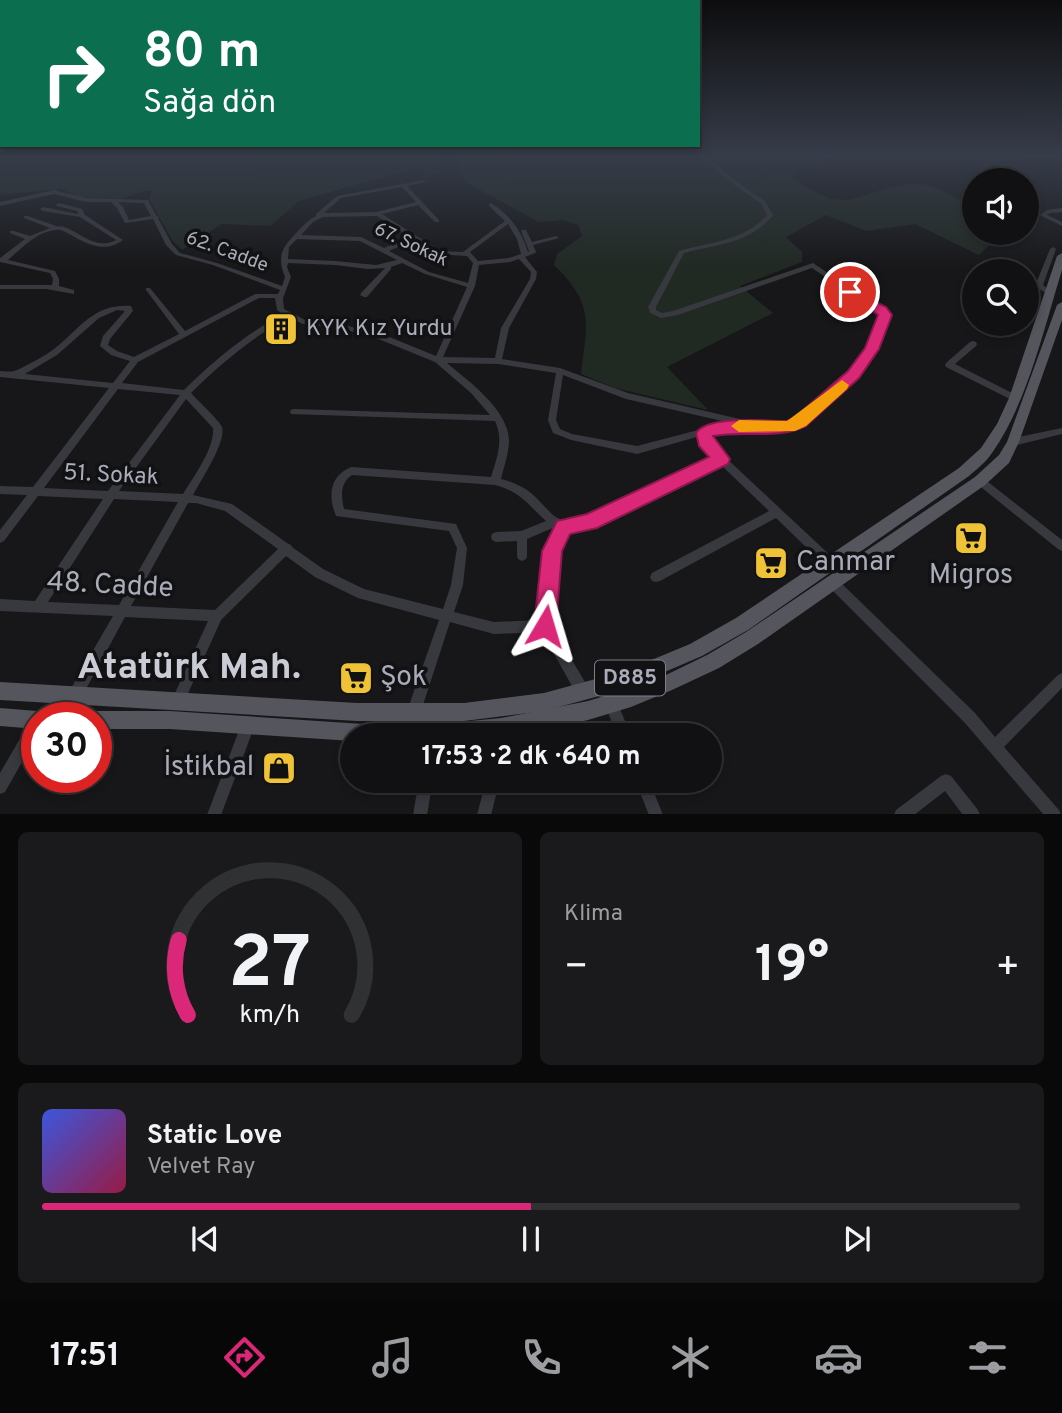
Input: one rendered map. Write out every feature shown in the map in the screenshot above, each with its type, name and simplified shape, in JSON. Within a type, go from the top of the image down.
[{"type":"main road","name":"D885","points":[[544,723],[611,705],[681,679],[722,659],[980,481],[1004,459],[1013,442],[1058,253]]},
{"type":"main road","name":"D885","points":[[0,691],[413,713],[500,709],[583,692],[646,673],[696,650],[742,624],[974,464],[994,442],[1015,398],[1050,295]]},
{"type":"main road","points":[[0,717],[21,719]]},
{"type":"main road","points":[[112,720],[170,720],[340,731]]},
{"type":"street","points":[[0,203],[49,193]]},
{"type":"street","points":[[57,193],[82,200],[146,201],[156,217],[127,222],[120,207],[113,201]]},
{"type":"street","points":[[0,538],[135,360],[258,296],[282,293],[288,277],[284,261],[286,247],[333,200],[360,193]]},
{"type":"street","points":[[409,193],[436,221]]},
{"type":"street","points":[[438,360],[498,361],[561,370],[626,397],[755,426],[777,429],[800,422],[854,375],[872,349],[885,315],[872,304],[816,266],[810,265],[675,313],[661,316],[655,313],[652,307],[681,252],[733,240],[760,225],[770,215],[763,202],[749,193]]},
{"type":"street","points":[[317,217],[374,214],[418,203]]},
{"type":"street","points":[[59,205],[80,210],[82,216]]},
{"type":"street","points":[[476,263],[524,257],[534,252],[512,220],[491,205]]},
{"type":"street","points":[[26,217],[62,228],[98,245],[110,246],[119,242],[119,239],[94,226],[82,216],[43,209]]},
{"type":"street","points":[[1062,210],[1048,211],[1043,215],[1062,224]]},
{"type":"street","points":[[374,214],[439,253],[465,253],[472,256],[476,263],[471,286],[438,360]]},
{"type":"street","name":"62. Cadde","points":[[156,217],[169,245],[178,254],[215,264],[282,293],[279,306],[286,314]]},
{"type":"street","points":[[465,253],[512,220]]},
{"type":"street","points":[[498,361],[505,328],[533,279],[534,272],[524,257],[521,237],[512,220]]},
{"type":"street","points":[[3,262],[29,238],[56,228]]},
{"type":"street","points":[[12,232],[29,238]]},
{"type":"street","name":"67. Sokak","points":[[295,237],[351,237],[385,250],[401,261],[442,279],[471,286]]},
{"type":"street","points":[[385,250],[415,237]]},
{"type":"street","points":[[530,244],[556,238]]},
{"type":"street","points":[[284,261],[336,263],[371,268],[401,261]]},
{"type":"street","points":[[3,262],[52,272],[57,279],[56,286]]},
{"type":"street","points":[[364,295],[391,265]]},
{"type":"street","points":[[0,287],[56,286],[71,292]]},
{"type":"street","points":[[148,289],[183,334]]},
{"type":"street","points":[[839,318],[872,304]]},
{"type":"street","points":[[16,376],[57,351],[85,324],[120,308],[128,308],[130,311],[104,344],[114,353],[135,360]]},
{"type":"street","points":[[38,607],[111,495],[186,393],[229,354],[286,314],[316,325],[343,327],[379,336],[438,360],[475,394],[502,427],[504,439],[495,481]]},
{"type":"street","points":[[973,344],[949,365],[976,381],[1015,398]]},
{"type":"street","points":[[561,370],[552,420],[556,431],[571,437],[637,450],[721,427],[755,426]]},
{"type":"street","points":[[0,374],[186,393],[217,427],[218,434],[213,450],[75,695]]},
{"type":"street","points":[[294,412],[496,418]]},
{"type":"street","points":[[1013,442],[1062,430]]},
{"type":"street","points":[[704,433],[705,442],[830,564],[838,579],[970,718],[1054,814]]},
{"type":"street","points":[[496,537],[522,536],[558,525],[590,522],[722,459]]},
{"type":"street","points":[[413,713],[457,585],[462,548],[452,527],[340,513],[337,506],[338,478],[351,471],[495,481],[516,488],[558,525]]},
{"type":"street","points":[[980,481],[1062,545]]},
{"type":"street","name":"51. Sokak","points":[[0,490],[218,502],[319,573],[362,594],[494,628],[545,626]]},
{"type":"street","points":[[656,577],[775,513]]},
{"type":"street","points":[[558,525],[552,551],[545,626],[583,692]]},
{"type":"street","points":[[522,536],[522,556]]},
{"type":"street","points":[[170,720],[218,616],[287,548]]},
{"type":"street","name":"48. Cadde","points":[[0,605],[218,616]]},
{"type":"street","points":[[995,746],[1062,679]]},
{"type":"street","points":[[611,705],[619,723]]},
{"type":"street","points":[[214,814],[248,725]]},
{"type":"street","points":[[0,787],[21,750]]},
{"type":"street","points":[[901,814],[946,781],[973,814]]},
{"type":"street","points":[[420,814],[424,793]]},
{"type":"street","points":[[484,814],[490,793]]},
{"type":"street","points":[[647,793],[656,814]]},
{"type":"shaded area","points":[[70,193],[139,193],[121,199],[79,197]]},
{"type":"shaded area","points":[[151,193],[327,193],[299,201],[270,226],[222,224],[182,250],[172,240],[149,199]]},
{"type":"shaded area","points":[[485,193],[818,193],[840,200],[873,193],[945,193],[962,202],[962,245],[990,245],[979,255],[915,224],[866,231],[826,215],[786,237],[802,252],[802,262],[740,286],[773,313],[667,367],[708,410],[615,388],[581,374],[585,315],[576,292],[554,265],[557,254],[582,236],[578,225],[563,220],[539,222]]},
{"type":"slow traffic","points":[[739,426],[777,429],[789,427],[800,422],[842,385]]},
{"type":"place","name":"KYK Kız Yurdu","points":[[281,329]]},
{"type":"place","name":"Migros","points":[[971,538]]},
{"type":"place","name":"Canmar","points":[[771,563]]},
{"type":"place","name":"Şok","points":[[356,678]]},
{"type":"place","name":"İstikbal","points":[[279,768]]},
{"type":"district","name":"Atatürk Mah.","points":[[189,668]]},
{"type":"route","points":[[545,626],[552,551],[564,527],[590,522],[722,459],[705,442],[704,433],[729,427],[789,427],[800,422],[854,375],[872,349],[885,315],[850,292]]}]
